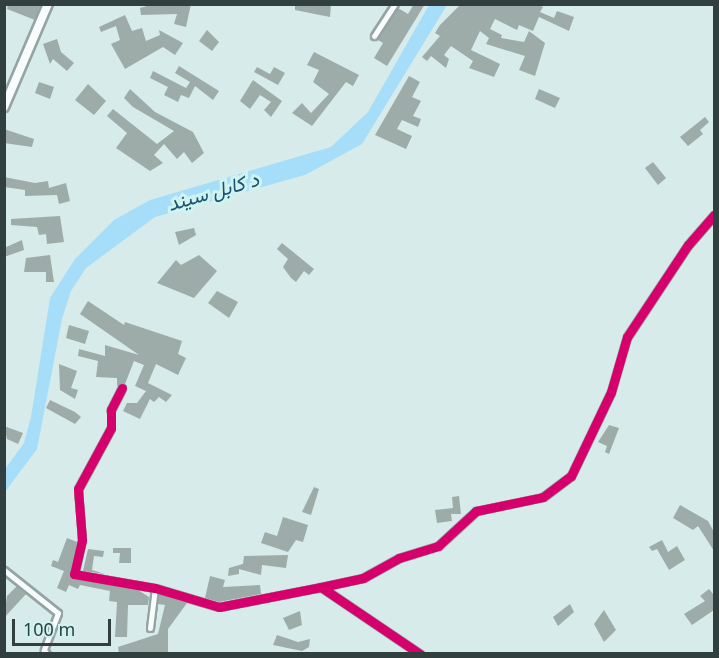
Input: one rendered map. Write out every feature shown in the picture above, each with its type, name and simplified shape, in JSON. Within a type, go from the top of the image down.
[{"type":"main road","points":[[4,107],[48,4]]},
{"type":"street","points":[[374,36],[395,4]]},
{"type":"street","points":[[122,388],[111,410],[111,428],[78,489],[82,540],[74,574],[155,588],[219,607],[363,578],[399,558],[438,546],[476,511],[543,497],[571,476],[611,392],[627,337],[688,245],[714,215]]},
{"type":"street","points":[[4,570],[58,613],[44,650],[47,654]]},
{"type":"street","points":[[321,587],[420,654]]},
{"type":"street","points":[[150,628],[155,588]]},
{"type":"water","name":"د کابل سيند","points":[[429,5],[447,5],[362,144],[305,175],[155,217],[86,268],[71,291],[62,319],[37,449],[5,492],[5,469],[24,443],[31,417],[50,298],[75,259],[114,220],[150,200],[331,147],[368,112]]},
{"type":"building","points":[[8,4],[41,4],[35,20],[7,9]]},
{"type":"building","points":[[154,4],[191,4],[186,27],[174,24],[177,14],[141,15],[140,8]]},
{"type":"building","points":[[295,4],[331,4],[330,17],[295,10]]},
{"type":"building","points":[[414,4],[425,4],[387,66],[374,58],[383,43],[378,40],[398,8],[408,14]]},
{"type":"building","points":[[461,4],[538,4],[543,7],[540,12],[554,18],[557,11],[574,17],[569,31],[539,17],[533,31],[519,25],[517,30],[495,19],[490,29],[502,35],[501,38],[524,42],[529,31],[545,43],[535,76],[519,70],[525,56],[486,44],[489,38],[480,31],[471,50],[500,64],[494,77],[469,68],[473,61],[451,46],[444,55],[449,59],[446,68],[431,56],[427,61],[422,57],[440,36],[435,33],[440,25]]},
{"type":"building","points":[[125,15],[132,31],[142,28],[146,41],[160,35],[159,30],[183,43],[175,55],[163,47],[125,69],[111,44],[120,40],[116,26],[101,32],[99,27]]},
{"type":"building","points":[[207,30],[219,42],[212,51],[199,41]]},
{"type":"building","points":[[57,39],[61,52],[74,63],[67,71],[53,59],[50,64],[43,44]]},
{"type":"building","points":[[314,52],[359,75],[353,86],[346,82],[312,126],[292,113],[302,103],[311,113],[329,94],[313,82],[319,70],[307,65]]},
{"type":"building","points":[[179,66],[219,91],[213,100],[195,86],[189,98],[181,95],[178,102],[164,95],[168,87],[150,78],[153,71],[186,88],[190,82],[175,73]]},
{"type":"building","points":[[257,67],[270,74],[274,67],[285,73],[278,85],[254,72]]},
{"type":"building","points":[[409,76],[420,82],[412,97],[421,101],[413,116],[421,119],[418,127],[402,120],[397,129],[412,136],[406,149],[375,135]]},
{"type":"building","points":[[253,80],[282,101],[271,117],[264,110],[271,102],[260,95],[250,109],[240,101]]},
{"type":"building","points":[[39,82],[54,87],[50,99],[35,93]]},
{"type":"building","points":[[88,84],[106,101],[94,115],[75,100]]},
{"type":"building","points":[[130,89],[155,112],[193,132],[204,153],[192,163],[184,152],[177,159],[164,144],[154,155],[163,163],[150,171],[116,148],[127,133],[107,116],[113,109],[157,144],[174,131],[133,107],[124,98]]},
{"type":"building","points":[[539,89],[560,98],[555,108],[535,99]]},
{"type":"building","points":[[705,117],[709,122],[700,130],[703,134],[688,146],[680,137]]},
{"type":"building","points":[[4,129],[34,139],[32,147],[4,143]]},
{"type":"building","points":[[653,162],[666,178],[658,185],[645,168]]},
{"type":"building","points":[[4,177],[35,183],[48,181],[49,188],[66,183],[70,201],[59,204],[57,195],[25,196],[25,190],[4,187]]},
{"type":"building","points":[[60,216],[64,242],[47,244],[46,234],[39,235],[37,227],[11,225],[11,219]]},
{"type":"building","points":[[194,228],[196,235],[179,245],[175,232]]},
{"type":"building","points":[[22,240],[24,250],[4,257],[4,248]]},
{"type":"building","points":[[282,243],[314,269],[309,275],[304,271],[296,282],[291,278],[283,267],[288,259],[277,249]]},
{"type":"building","points":[[50,255],[54,282],[46,282],[46,272],[24,272],[26,258]]},
{"type":"building","points":[[199,255],[217,271],[194,298],[157,283],[176,260],[181,265]]},
{"type":"building","points":[[217,291],[238,302],[229,318],[208,303]]},
{"type":"building","points":[[88,301],[124,325],[125,322],[182,341],[178,354],[186,358],[178,375],[156,364],[148,383],[172,395],[166,402],[159,397],[154,402],[150,399],[140,419],[123,411],[127,403],[137,403],[146,391],[135,386],[144,365],[134,361],[125,384],[117,386],[117,378],[96,377],[98,361],[78,356],[79,349],[105,356],[105,345],[139,355],[80,314]]},
{"type":"building","points":[[69,325],[89,331],[85,344],[66,338]]},
{"type":"building","points":[[59,364],[77,371],[71,388],[78,390],[75,399],[60,390]]},
{"type":"building","points":[[50,400],[81,417],[75,424],[46,408]]},
{"type":"building","points":[[609,425],[619,428],[609,454],[605,452],[607,446],[598,442]]},
{"type":"building","points":[[4,426],[23,433],[18,444],[7,439]]},
{"type":"building","points":[[314,487],[319,489],[311,515],[302,512]]},
{"type":"building","points":[[459,496],[461,514],[451,514],[452,521],[437,523],[435,510],[453,508],[452,497]]},
{"type":"building","points":[[680,505],[708,521],[714,532],[714,551],[698,526],[693,530],[673,518]]},
{"type":"building","points":[[283,517],[308,525],[303,542],[296,540],[288,552],[261,543],[265,532],[277,536]]},
{"type":"building","points":[[67,538],[77,542],[71,578],[138,590],[149,597],[148,605],[128,605],[127,637],[115,637],[117,602],[109,601],[110,591],[80,585],[78,589],[69,585],[66,592],[57,588],[64,571],[51,566],[53,560],[58,562]]},
{"type":"building","points":[[662,540],[668,552],[677,546],[685,560],[669,570],[657,549],[652,551],[649,547]]},
{"type":"building","points":[[113,548],[131,548],[131,563],[119,563],[120,553],[113,553]]},
{"type":"building","points":[[88,549],[104,551],[103,557],[94,556],[92,570],[105,574],[83,571]]},
{"type":"building","points":[[288,555],[286,568],[262,565],[261,575],[239,569],[239,574],[228,576],[229,568],[243,564],[244,556]]},
{"type":"building","points":[[210,576],[225,580],[223,587],[260,585],[261,594],[219,602],[205,598]]},
{"type":"building","points":[[17,586],[26,594],[4,618],[7,596]]},
{"type":"building","points":[[709,589],[714,595],[714,610],[692,625],[684,614],[705,601],[700,596]]},
{"type":"building","points":[[159,594],[187,603],[168,629],[168,654],[119,654],[118,647],[158,634],[165,605],[158,604]]},
{"type":"building","points":[[570,604],[574,612],[558,626],[553,617]]},
{"type":"building","points":[[604,610],[616,630],[604,642],[594,624]]},
{"type":"building","points":[[300,611],[302,625],[289,630],[283,618]]},
{"type":"building","points":[[277,635],[298,642],[310,639],[309,647],[302,651],[273,645]]},
{"type":"cycle path","points":[[321,587],[363,578],[399,558],[438,546],[476,511],[543,497],[571,476],[611,392],[627,337],[688,245],[714,215]]},
{"type":"cycle path","points":[[122,388],[111,410],[111,428],[78,489],[82,540],[74,574],[155,588],[219,607],[321,587],[420,654]]}]
